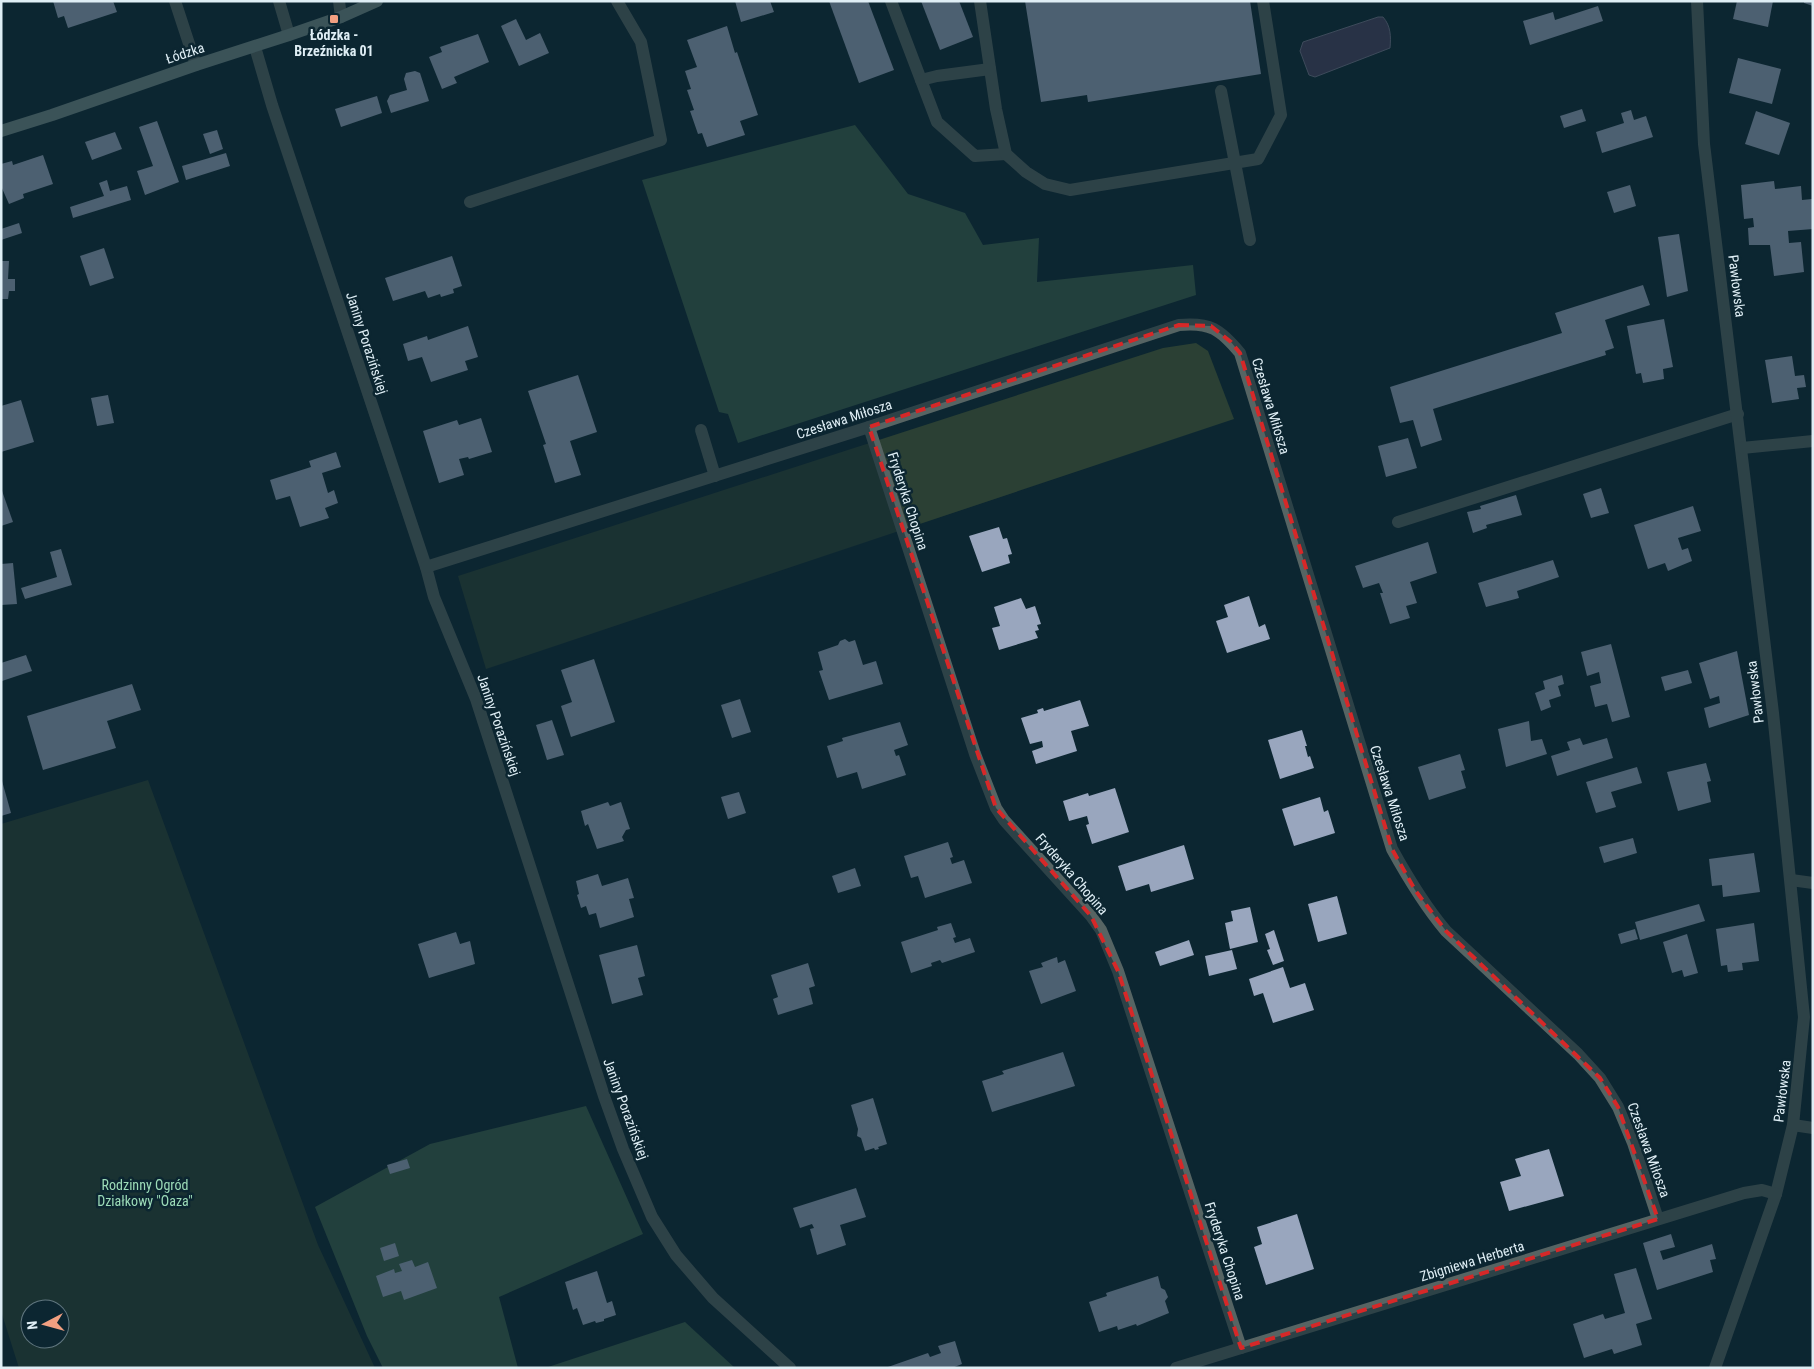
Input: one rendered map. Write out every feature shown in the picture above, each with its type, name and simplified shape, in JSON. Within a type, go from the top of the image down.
[{"type":"main road","name":"Łódzka","points":[[1,131],[255,47],[341,17],[377,1]]},
{"type":"street","points":[[175,1],[196,65]]},
{"type":"street","points":[[279,1],[289,35]]},
{"type":"street","points":[[339,1],[341,17]]},
{"type":"street","points":[[470,202],[661,140],[641,42],[618,1]]},
{"type":"street","points":[[891,1],[937,122],[975,156],[1006,154]]},
{"type":"street","points":[[980,1],[996,109],[1006,154],[1026,172],[1045,184],[1070,190],[1258,159],[1281,115],[1276,74],[1262,1]]},
{"type":"street","name":"Pawłowska","points":[[1697,1],[1704,144],[1742,448],[1804,1017],[1794,1125],[1776,1194],[1715,1368]]},
{"type":"street","name":"Janiny Porazińskiej","points":[[255,47],[275,115],[426,567],[434,597],[476,699],[611,1118],[652,1217],[676,1255],[713,1298],[790,1368]]},
{"type":"street","points":[[921,80],[990,69]]},
{"type":"street","points":[[1221,91],[1250,240]]},
{"type":"street","name":"Czesława Miłosza","points":[[426,567],[869,427],[1179,325],[1195,323],[1211,326],[1231,342],[1240,353],[1392,849],[1415,890],[1446,931],[1578,1054],[1600,1078],[1618,1106],[1633,1143],[1658,1219]]},
{"type":"street","points":[[1398,522],[1738,414]]},
{"type":"street","name":"Fryderyka Chopina","points":[[869,427],[975,754],[999,815],[1091,916],[1100,930],[1118,970],[1241,1348]]},
{"type":"street","points":[[701,430],[715,476]]},
{"type":"street","points":[[1742,448],[1813,440]]},
{"type":"street","points":[[1790,880],[1813,883]]},
{"type":"street","points":[[1794,1125],[1813,1128]]},
{"type":"street","name":"Zbigniewa Herberta","points":[[1176,1368],[1754,1190],[1776,1194]]},
{"type":"highlighted area","points":[[1179,325],[1211,326],[1231,342],[1240,353],[1392,849],[1415,890],[1446,931],[1600,1078],[1618,1107],[1658,1219],[1241,1348],[1118,971],[1091,916],[996,808],[869,427]]},
{"type":"green space","points":[[855,125],[908,194],[965,213],[983,245],[1039,238],[1037,282],[1193,265],[1196,295],[738,443],[728,414],[719,412],[642,180]]},
{"type":"green space","points":[[1196,343],[1208,351],[1234,419],[486,669],[458,576],[1163,348]]},
{"type":"green space","name":"Rodzinny Ogród Działkowy \"Oaza\"","points":[[148,780],[318,1245],[375,1368],[19,1368],[1,1311],[1,824]]},
{"type":"green space","points":[[586,1106],[643,1234],[499,1297],[518,1368],[383,1368],[367,1336],[315,1207],[430,1144]]},
{"type":"green space","points":[[685,1322],[735,1368],[545,1368]]},
{"type":"shaded area","points":[[1383,17],[1388,24],[1390,48],[1315,77],[1309,75],[1300,51],[1303,42]]},
{"type":"building","points":[[53,1],[113,1],[117,12],[68,28],[64,16],[58,18]]},
{"type":"building","points":[[735,1],[770,1],[774,12],[741,22]]},
{"type":"building","points":[[829,1],[868,1],[894,70],[859,83]]},
{"type":"building","points":[[921,1],[959,1],[973,37],[940,50]]},
{"type":"building","points":[[1025,1],[1250,1],[1261,74],[1088,102],[1087,95],[1041,102]]},
{"type":"building","points":[[1737,1],[1773,1],[1768,27],[1733,19]]},
{"type":"building","points":[[1804,1],[1813,1],[1813,6],[1804,3]]},
{"type":"building","points":[[1598,6],[1603,21],[1530,45],[1523,21],[1553,12],[1555,20]]},
{"type":"building","points":[[516,19],[526,40],[540,33],[549,53],[519,66],[501,26]]},
{"type":"building","points":[[727,26],[758,115],[740,121],[745,135],[707,147],[702,133],[698,134],[690,111],[694,110],[687,90],[691,89],[685,71],[697,67],[687,40]]},
{"type":"building","points":[[478,34],[489,62],[454,77],[457,83],[442,89],[429,57],[442,52],[440,47]]},
{"type":"building","points":[[1738,58],[1781,69],[1772,104],[1729,93]]},
{"type":"building","points":[[415,71],[420,73],[429,101],[391,113],[387,101],[390,95],[407,90],[404,79],[406,73]]},
{"type":"building","points":[[377,96],[382,113],[341,127],[335,109]]},
{"type":"building","points":[[1582,109],[1586,121],[1564,128],[1560,116]]},
{"type":"building","points":[[1631,110],[1634,120],[1646,116],[1653,137],[1602,153],[1596,132],[1624,123],[1621,113]]},
{"type":"building","points":[[1756,111],[1790,123],[1779,155],[1745,144]]},
{"type":"building","points":[[157,121],[179,182],[145,195],[137,171],[153,166],[139,127]]},
{"type":"building","points":[[217,130],[223,149],[210,154],[203,134]]},
{"type":"building","points":[[115,132],[122,149],[92,160],[85,142]]},
{"type":"building","points":[[226,153],[230,166],[186,180],[182,166]]},
{"type":"building","points":[[43,155],[53,184],[23,194],[24,198],[9,204],[1,186],[1,164],[12,161],[13,165]]},
{"type":"building","points":[[107,180],[110,191],[127,186],[131,200],[73,218],[70,207],[104,196],[99,183]]},
{"type":"building","points":[[1774,181],[1775,189],[1801,186],[1802,200],[1812,199],[1813,229],[1788,231],[1789,243],[1801,242],[1804,272],[1774,276],[1770,245],[1749,245],[1748,228],[1754,227],[1753,218],[1744,219],[1741,185]]},
{"type":"building","points":[[1630,185],[1636,206],[1614,213],[1607,192]]},
{"type":"building","points":[[19,223],[22,233],[1,240],[1,229]]},
{"type":"building","points":[[1679,234],[1688,291],[1667,297],[1658,237]]},
{"type":"building","points":[[104,248],[114,278],[90,286],[80,256]]},
{"type":"building","points":[[452,256],[462,286],[453,289],[454,293],[441,297],[440,294],[428,298],[425,291],[393,301],[385,278]]},
{"type":"building","points":[[1,261],[9,261],[8,279],[15,279],[15,291],[9,291],[8,299],[1,299]]},
{"type":"building","points":[[1643,285],[1650,305],[1605,320],[1614,348],[1605,351],[1606,355],[1433,409],[1442,440],[1421,447],[1413,420],[1400,423],[1390,387],[1562,333],[1555,313]]},
{"type":"building","points":[[1664,319],[1673,367],[1663,369],[1664,379],[1643,383],[1641,373],[1636,374],[1627,326]]},
{"type":"building","points":[[468,326],[478,357],[465,361],[468,370],[431,382],[422,357],[408,361],[403,344],[427,336],[428,340]]},
{"type":"building","points":[[1792,356],[1795,376],[1804,375],[1806,387],[1797,388],[1799,399],[1772,403],[1765,360]]},
{"type":"building","points":[[578,375],[597,432],[570,441],[581,475],[555,483],[543,445],[546,444],[528,391]]},
{"type":"building","points":[[108,395],[114,423],[97,426],[91,398]]},
{"type":"building","points":[[21,400],[34,442],[1,452],[1,406]]},
{"type":"building","points":[[481,418],[492,452],[469,459],[468,457],[459,459],[464,475],[439,483],[423,431],[457,420],[459,425]]},
{"type":"building","points":[[1408,438],[1417,468],[1386,477],[1378,446]]},
{"type":"building","points":[[336,452],[341,467],[322,473],[328,493],[334,490],[338,503],[325,508],[329,518],[300,527],[290,496],[276,500],[270,480],[311,467],[309,461]]},
{"type":"building","points":[[1,488],[13,522],[1,526]]},
{"type":"building","points":[[1601,488],[1609,513],[1591,518],[1583,494]]},
{"type":"building","points":[[1516,495],[1522,515],[1486,525],[1487,528],[1473,533],[1467,512],[1481,509],[1480,506]]},
{"type":"building","points":[[1693,506],[1701,531],[1678,538],[1682,550],[1688,548],[1692,561],[1668,571],[1665,563],[1648,569],[1634,525]]},
{"type":"building","points":[[999,527],[1003,539],[1007,538],[1012,554],[1008,555],[1010,563],[982,572],[969,536]]},
{"type":"building","points":[[1428,542],[1437,573],[1410,582],[1417,603],[1406,606],[1410,618],[1390,624],[1380,593],[1383,593],[1379,583],[1363,588],[1355,566]]},
{"type":"building","points":[[61,549],[72,585],[25,599],[21,588],[57,577],[50,552]]},
{"type":"building","points":[[1553,560],[1559,577],[1517,591],[1519,598],[1486,607],[1478,583]]},
{"type":"building","points":[[13,563],[17,604],[1,605],[1,564]]},
{"type":"building","points":[[1249,596],[1259,627],[1265,624],[1270,639],[1227,653],[1216,621],[1228,617],[1224,605]]},
{"type":"building","points":[[1021,598],[1026,609],[1035,606],[1041,624],[1037,625],[1039,630],[1035,631],[1038,638],[999,650],[992,628],[1000,626],[994,607]]},
{"type":"building","points":[[845,639],[849,642],[855,640],[863,665],[876,661],[883,684],[829,700],[819,671],[823,670],[818,652],[838,645],[840,641]]},
{"type":"building","points":[[1611,644],[1630,717],[1612,722],[1607,704],[1595,707],[1590,686],[1601,683],[1599,672],[1587,676],[1581,652]]},
{"type":"building","points":[[1737,651],[1749,715],[1709,728],[1704,708],[1720,703],[1719,696],[1710,699],[1699,663]]},
{"type":"building","points":[[26,655],[32,671],[2,681],[1,663]]},
{"type":"building","points":[[594,659],[615,722],[571,737],[561,706],[572,702],[561,670]]},
{"type":"building","points":[[1688,670],[1692,683],[1665,691],[1661,677]]},
{"type":"building","points":[[1562,675],[1564,684],[1558,686],[1561,696],[1549,700],[1551,707],[1541,711],[1535,693],[1545,689],[1543,681]]},
{"type":"building","points":[[132,684],[141,710],[107,721],[116,748],[43,770],[27,716]]},
{"type":"building","points":[[740,699],[751,732],[732,738],[721,705]]},
{"type":"building","points":[[1080,700],[1089,726],[1071,731],[1077,751],[1036,764],[1032,751],[1043,747],[1042,741],[1030,744],[1021,718],[1038,713],[1037,710],[1043,708],[1044,711]]},
{"type":"building","points":[[552,720],[564,755],[547,760],[536,725]]},
{"type":"building","points":[[1529,721],[1531,741],[1542,739],[1547,754],[1506,767],[1498,729]]},
{"type":"building","points":[[900,722],[908,745],[894,750],[896,756],[899,755],[906,775],[862,789],[857,772],[837,778],[827,746],[843,741],[842,738]]},
{"type":"building","points":[[1302,730],[1308,757],[1310,756],[1314,768],[1280,779],[1268,740]]},
{"type":"building","points":[[1580,738],[1583,745],[1607,738],[1613,758],[1557,776],[1551,756],[1570,750],[1567,742]]},
{"type":"building","points":[[1460,754],[1465,770],[1461,771],[1466,788],[1429,800],[1418,767]]},
{"type":"building","points":[[1706,763],[1711,781],[1707,782],[1711,802],[1678,811],[1667,772]]},
{"type":"building","points":[[1637,767],[1642,783],[1611,792],[1616,807],[1596,813],[1586,782]]},
{"type":"building","points":[[1,782],[11,813],[1,816]]},
{"type":"building","points":[[1115,788],[1129,832],[1092,844],[1086,825],[1089,824],[1087,816],[1069,821],[1063,801],[1088,793],[1089,796]]},
{"type":"building","points":[[739,792],[746,813],[728,819],[721,797]]},
{"type":"building","points":[[1320,797],[1324,812],[1328,810],[1335,833],[1294,846],[1282,809]]},
{"type":"building","points":[[608,802],[610,806],[621,802],[630,829],[626,830],[622,837],[624,841],[597,849],[588,824],[585,826],[581,811]]},
{"type":"building","points":[[1633,838],[1637,853],[1604,863],[1599,847]]},
{"type":"building","points":[[948,842],[953,857],[950,858],[952,864],[964,860],[972,883],[925,898],[918,876],[911,878],[904,856]]},
{"type":"building","points":[[1184,845],[1194,879],[1151,892],[1149,884],[1126,891],[1118,866]]},
{"type":"building","points":[[1754,853],[1760,892],[1723,897],[1722,885],[1712,886],[1709,859]]},
{"type":"building","points":[[855,868],[861,886],[838,893],[832,876]]},
{"type":"building","points":[[598,874],[602,886],[628,878],[634,898],[629,899],[634,917],[600,928],[596,913],[589,915],[586,906],[581,908],[577,895],[579,894],[576,881]]},
{"type":"building","points":[[1337,896],[1347,934],[1318,942],[1308,904]]},
{"type":"building","points":[[1699,904],[1705,921],[1640,940],[1635,922]]},
{"type":"building","points":[[1250,907],[1258,942],[1230,949],[1225,923],[1233,921],[1231,911]]},
{"type":"building","points":[[951,923],[956,937],[953,938],[955,943],[970,938],[975,952],[942,963],[940,960],[931,963],[932,966],[911,973],[901,942],[938,930],[937,927]]},
{"type":"building","points":[[1754,923],[1759,961],[1742,963],[1743,970],[1728,972],[1727,965],[1721,966],[1716,929]]},
{"type":"building","points":[[1635,929],[1638,939],[1621,944],[1618,934]]},
{"type":"building","points":[[1274,930],[1284,961],[1273,965],[1267,950],[1270,949],[1265,934]]},
{"type":"building","points":[[456,932],[460,944],[470,941],[475,964],[429,978],[418,944]]},
{"type":"building","points":[[1687,934],[1698,973],[1684,977],[1682,970],[1672,973],[1663,942]]},
{"type":"building","points":[[1189,940],[1194,955],[1160,966],[1155,952]]},
{"type":"building","points":[[637,945],[645,976],[638,978],[643,995],[612,1004],[599,955]]},
{"type":"building","points":[[1232,950],[1237,969],[1209,976],[1205,956]]},
{"type":"building","points":[[1057,957],[1058,963],[1065,960],[1076,991],[1041,1004],[1029,971],[1043,967],[1041,963]]},
{"type":"building","points":[[808,963],[815,986],[809,988],[813,1004],[778,1015],[773,999],[778,997],[771,975]]},
{"type":"building","points":[[1283,967],[1290,988],[1305,983],[1314,1010],[1273,1023],[1263,993],[1254,996],[1249,979]]},
{"type":"building","points":[[1063,1052],[1075,1086],[992,1112],[982,1081],[1004,1074],[1002,1071]]},
{"type":"building","points":[[873,1098],[887,1144],[878,1147],[879,1149],[875,1150],[874,1148],[865,1151],[861,1138],[857,1136],[858,1129],[851,1105]]},
{"type":"building","points":[[1549,1149],[1564,1196],[1509,1211],[1500,1182],[1521,1176],[1515,1159]]},
{"type":"building","points":[[407,1159],[410,1168],[390,1174],[387,1165]]},
{"type":"building","points":[[856,1188],[866,1217],[840,1225],[846,1245],[817,1255],[810,1229],[814,1228],[812,1224],[800,1228],[793,1208]]},
{"type":"building","points":[[1297,1214],[1314,1269],[1266,1285],[1254,1247],[1262,1244],[1257,1227]]},
{"type":"building","points":[[1671,1234],[1675,1247],[1660,1251],[1663,1260],[1712,1244],[1716,1259],[1710,1260],[1713,1272],[1657,1290],[1643,1243]]},
{"type":"building","points":[[395,1243],[399,1256],[384,1261],[380,1248]]},
{"type":"building","points":[[412,1260],[415,1267],[428,1262],[437,1288],[404,1300],[401,1291],[383,1297],[376,1276],[394,1269],[395,1273],[402,1271],[399,1264]]},
{"type":"building","points":[[1636,1268],[1652,1319],[1636,1324],[1642,1345],[1614,1354],[1612,1349],[1584,1358],[1573,1324],[1603,1314],[1605,1319],[1625,1313],[1614,1274]]},
{"type":"building","points":[[597,1271],[607,1303],[612,1301],[616,1315],[604,1319],[604,1321],[596,1323],[595,1321],[583,1325],[577,1308],[573,1310],[565,1282]]},
{"type":"building","points":[[1158,1276],[1161,1288],[1165,1290],[1168,1297],[1165,1301],[1169,1313],[1137,1326],[1136,1324],[1118,1330],[1117,1326],[1099,1332],[1089,1302],[1107,1296],[1106,1293]]},
{"type":"building","points":[[955,1341],[962,1364],[952,1368],[885,1368],[928,1353],[930,1357],[941,1353],[938,1346]]},
{"type":"place","name":"Łódzka - Brzeźnicka 01","points":[[334,19]]}]
